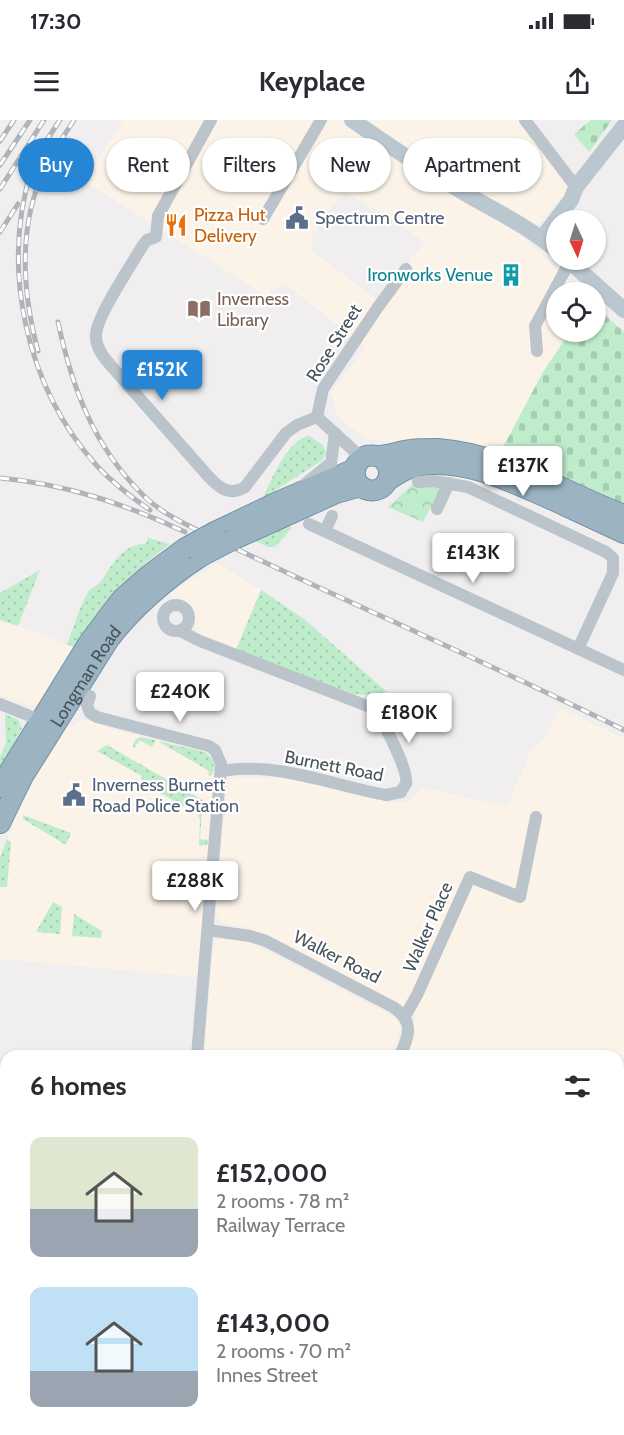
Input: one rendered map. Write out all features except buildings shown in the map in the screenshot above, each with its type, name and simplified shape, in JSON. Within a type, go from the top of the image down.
[{"type":"highway","points":[[224,536],[336,493],[364,467],[411,450],[439,449],[478,456],[509,466],[624,515]]},
{"type":"highway","points":[[192,553],[280,501],[384,459],[389,469],[388,480]]},
{"type":"highway","points":[[364,467],[371,490],[381,488],[404,469],[421,465],[436,464],[472,469],[503,478],[624,532]]},
{"type":"highway","name":"Longman Road","points":[[0,787],[88,644],[116,606],[147,576],[192,553]]},
{"type":"highway","name":"Longman Road","points":[[0,823],[23,776],[114,633],[144,598],[192,553]]},
{"type":"main road","points":[[352,120],[407,158],[546,241]]},
{"type":"main road","points":[[542,238],[624,126]]},
{"type":"main road","points":[[571,210],[573,193]]},
{"type":"main road","points":[[579,270],[624,310]]},
{"type":"street","points":[[211,120],[158,216],[156,237],[147,240],[143,245],[101,319],[95,336],[99,352],[215,483],[228,491],[241,490],[245,487],[286,433],[297,425],[317,417],[335,433],[364,467]]},
{"type":"street","points":[[263,219],[321,120]]},
{"type":"street","points":[[525,120],[573,193]]},
{"type":"street","name":"Rose Street","points":[[317,417],[323,389],[406,269]]},
{"type":"street","points":[[537,351],[535,326],[559,270]]},
{"type":"street","points":[[280,501],[331,463],[335,433]]},
{"type":"street","points":[[418,482],[433,481],[468,487],[606,552],[614,558],[613,573],[578,649]]},
{"type":"street","points":[[437,508],[449,483]]},
{"type":"street","points":[[324,531],[332,516]]},
{"type":"street","points":[[309,524],[624,670]]},
{"type":"street","name":"Burnett Road","points":[[185,631],[375,709],[402,765],[406,775],[406,785],[401,792],[386,795],[297,775],[235,769],[222,771]]},
{"type":"street","points":[[90,696],[87,705],[90,713],[97,717],[209,746],[219,756],[222,771],[198,1050]]},
{"type":"street","points":[[0,704],[40,720]]},
{"type":"street","name":"Walker Place","points":[[405,1016],[417,995],[470,877],[520,897],[536,817]]},
{"type":"street","name":"Walker Road","points":[[208,930],[250,936],[266,941],[393,1006],[405,1016]]},
{"type":"street","points":[[401,1050],[408,1031],[405,1016]]},
{"type":"shaded area","points":[[123,120],[522,120],[535,138],[403,138],[403,192],[542,192],[542,147],[571,187],[551,210],[546,210],[546,215],[525,239],[546,259],[546,270],[557,270],[570,282],[546,282],[546,342],[563,342],[543,372],[501,452],[462,442],[438,440],[391,443],[365,438],[337,416],[331,392],[366,347],[285,284],[265,295],[94,187],[94,165],[106,147],[106,192],[190,192],[190,138],[111,138]],"holes":[[[309,138],[391,138],[391,192],[345,192],[425,242],[378,300],[309,249],[313,241],[310,239],[342,192],[309,192]]]},
{"type":"shaded area","points":[[217,563],[261,590],[236,650],[199,635],[194,626],[195,617],[192,607],[185,601],[173,599],[169,594]]},
{"type":"shaded area","points":[[40,570],[18,626],[74,647],[39,704],[28,705],[0,695],[0,593]]},
{"type":"shaded area","points":[[560,708],[624,738],[624,1050],[409,1050],[415,1034],[413,1023],[416,1011],[468,895],[408,1004],[400,1004],[266,934],[223,923],[217,918],[227,782],[231,777],[280,778],[299,781],[393,803],[408,802],[424,788],[507,806],[532,748],[545,738]]},
{"type":"shaded area","points":[[84,720],[105,723],[108,728],[205,752],[212,760],[214,768],[199,977],[0,959],[0,858],[20,806],[39,769],[69,723],[74,726],[77,722]]},
{"type":"shaded area","points":[[222,939],[250,942],[398,1019],[400,1031],[393,1050],[204,1050],[213,948],[216,941]]},
{"type":"green space","points":[[591,120],[612,120],[589,152],[574,134]]},
{"type":"green space","points":[[606,316],[624,332],[624,506],[537,466],[530,456],[503,447],[543,372],[563,342],[606,342]]},
{"type":"green space","points":[[309,436],[323,445],[326,453],[323,460],[263,498],[275,471],[288,452],[294,444]]},
{"type":"green space","points":[[414,483],[443,487],[434,508],[430,508],[423,522],[388,507]]},
{"type":"green space","points":[[289,521],[291,529],[275,547],[268,547],[253,540]]},
{"type":"green space","points":[[148,538],[170,544],[118,591],[74,647],[67,644],[88,592],[101,582],[125,551],[131,547],[146,544]]},
{"type":"green space","points":[[40,570],[18,626],[0,620],[0,593]]},
{"type":"green space","points":[[261,590],[304,619],[387,692],[354,694],[236,650]]},
{"type":"green space","points":[[5,714],[18,720],[22,728],[0,769],[0,757],[6,743]]},
{"type":"green space","points":[[141,737],[156,740],[152,747],[140,740],[134,748],[132,746],[136,739]]},
{"type":"green space","points":[[157,741],[205,752],[213,763],[214,769],[211,776],[208,775],[209,771]]},
{"type":"green space","points":[[107,745],[211,805],[210,809],[202,809],[200,839],[208,840],[207,845],[199,846],[200,820],[198,814],[144,784],[146,782],[141,779],[142,776],[97,751]]},
{"type":"green space","points":[[23,815],[71,833],[66,845],[23,819]]},
{"type":"green space","points":[[7,839],[11,842],[7,887],[0,887],[0,858]]},
{"type":"green space","points":[[53,902],[62,907],[60,934],[36,932]]},
{"type":"green space","points":[[74,914],[102,931],[101,938],[72,936]]},
{"type":"railway","points":[[0,141],[14,120]]},
{"type":"railway","points":[[0,165],[30,120]]},
{"type":"railway","points":[[0,189],[44,120]]},
{"type":"railway","points":[[60,120],[32,168],[23,207],[19,246],[20,286],[26,325],[37,364],[52,400],[73,435],[103,472],[122,490],[150,510]]},
{"type":"railway","points":[[38,351],[26,282],[25,258],[30,212],[45,168],[74,120]]},
{"type":"railway","points":[[0,232],[18,204]]},
{"type":"railway","points":[[58,322],[70,370],[98,437],[126,476],[159,509],[245,553],[624,730]]},
{"type":"railway","points":[[0,478],[72,490],[118,504],[185,532]]},
{"type":"place","name":"Spectrum Centre","points":[[297,218]]},
{"type":"place","name":"Pizza Hut Delivery","points":[[176,225]]},
{"type":"place","name":"Ironworks Venue","points":[[511,275]]},
{"type":"place","name":"Inverness Library","points":[[199,309]]},
{"type":"place","name":"Inverness Burnett Road Police Station","points":[[74,795]]}]
